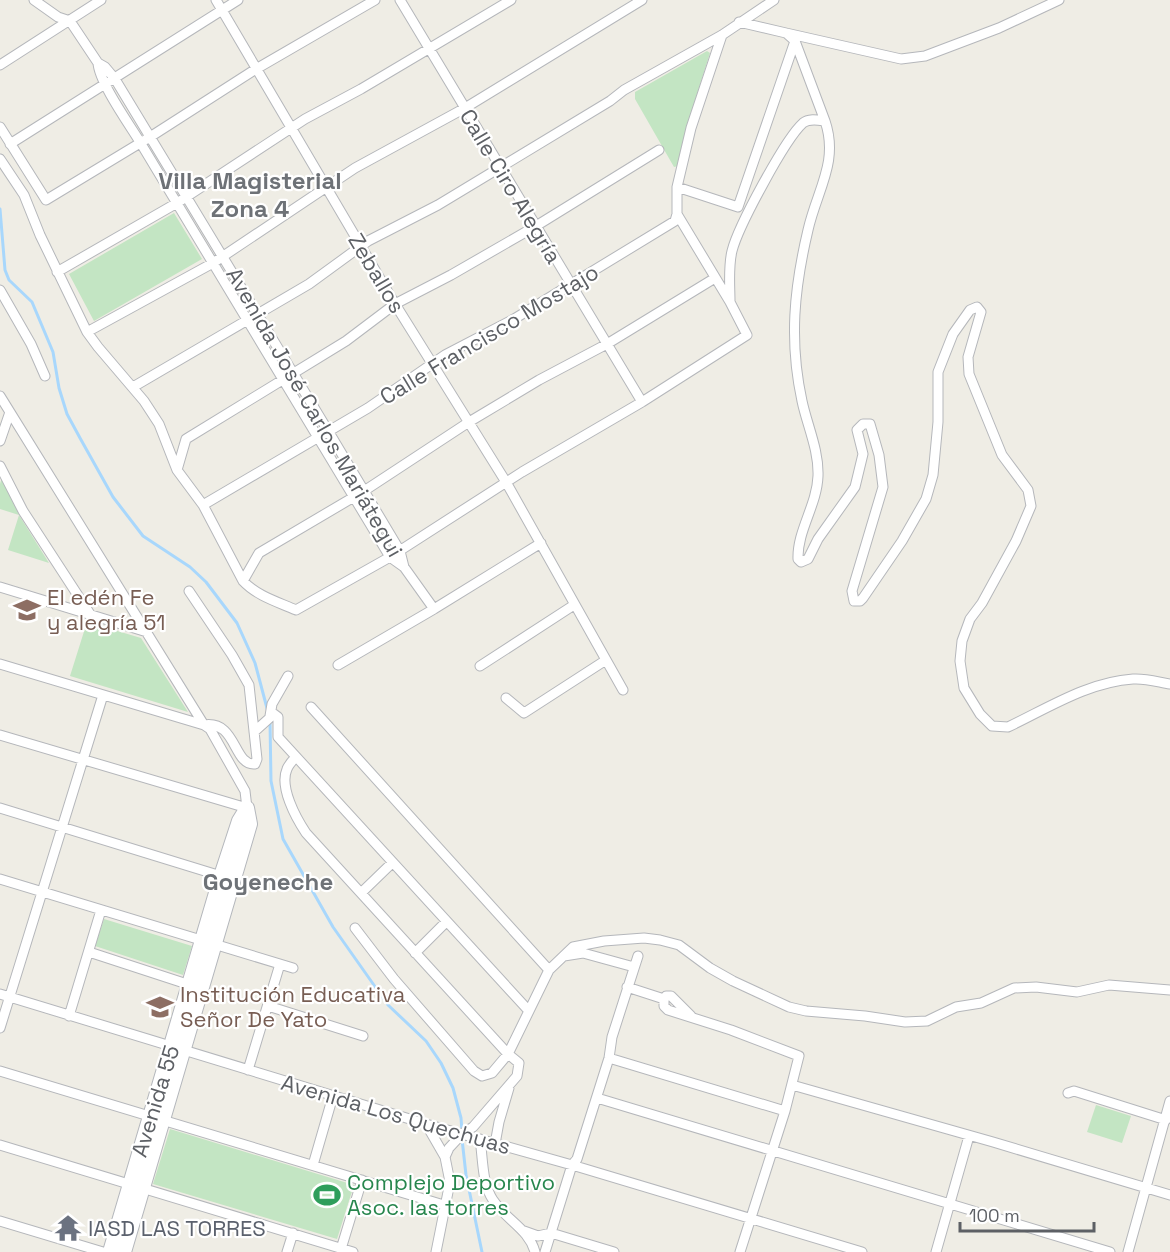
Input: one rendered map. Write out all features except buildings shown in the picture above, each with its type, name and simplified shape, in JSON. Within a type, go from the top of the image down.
[{"type":"street","points":[[34,0],[58,17],[70,21],[98,63]]},
{"type":"street","points":[[0,65],[100,0]]},
{"type":"street","name":"Zeballos","points":[[216,0],[395,304],[506,482],[623,690]]},
{"type":"street","points":[[10,144],[238,0]]},
{"type":"street","points":[[0,127],[46,200],[256,69],[375,0]]},
{"type":"street","name":"Calle Ciro Alegría","points":[[400,0],[642,402]]},
{"type":"street","points":[[57,272],[177,203],[292,127],[511,0]]},
{"type":"street","points":[[87,332],[213,263],[326,186],[465,108],[642,0]]},
{"type":"street","points":[[133,387],[258,315],[309,284],[361,246],[438,206],[610,101],[624,90],[722,34],[774,0]]},
{"type":"street","points":[[739,22],[901,59],[925,56],[989,32],[1059,0]]},
{"type":"street","points":[[786,33],[795,41],[830,135],[830,159],[812,212],[804,246],[793,323],[798,380],[817,458],[818,477],[798,548],[798,560],[801,562],[808,559],[818,539],[855,487],[863,454],[857,430],[863,424],[870,424],[879,455],[883,488],[852,591],[854,601],[857,602],[863,598],[902,541],[926,499],[933,475],[938,422],[938,372],[953,334],[970,310],[978,307],[981,312],[968,357],[969,374],[1002,455],[1028,490],[1031,499],[1029,513],[1016,541],[966,629],[960,661],[964,688],[987,723],[998,728],[1014,724],[1061,699],[1113,683],[1141,679],[1170,684]]},
{"type":"street","points":[[0,159],[24,195],[57,272],[87,332],[133,387],[159,424],[177,470],[203,506],[243,581],[249,588],[264,596],[296,609],[400,551],[506,482],[642,402],[747,335],[730,302],[677,214],[677,187],[691,128],[722,34]]},
{"type":"street","points":[[677,187],[738,207],[795,41]]},
{"type":"street","name":"Avenida José Carlos Mariátegui","points":[[98,63],[105,67],[115,79],[223,255],[400,551],[404,567],[390,557],[140,142],[98,70],[98,63]]},
{"type":"street","points":[[730,302],[731,253],[736,237],[761,189],[803,123],[809,120],[825,121]]},
{"type":"street","points":[[177,470],[186,439],[346,340],[395,304],[536,226],[659,150]]},
{"type":"street","name":"Calle Francisco Mostajo","points":[[203,506],[368,408],[432,363],[514,319],[675,222],[677,214]]},
{"type":"street","points":[[243,581],[259,553],[364,491],[539,380],[606,344],[715,278]]},
{"type":"street","points":[[0,290],[31,344],[45,376]]},
{"type":"street","points":[[0,396],[204,725]]},
{"type":"street","points":[[0,439],[10,412]]},
{"type":"street","points":[[0,466],[23,511],[90,614]]},
{"type":"street","points":[[338,664],[434,609],[541,543]]},
{"type":"street","points":[[404,567],[434,609]]},
{"type":"street","points":[[0,587],[147,632]]},
{"type":"street","points":[[189,591],[232,655],[249,685],[257,759],[255,764],[245,762],[234,742],[223,729],[211,724],[204,725]]},
{"type":"street","points":[[480,666],[574,605]]},
{"type":"street","points":[[506,698],[524,713],[606,660]]},
{"type":"street","points":[[0,664],[204,725],[210,729],[245,791],[247,808],[0,735]]},
{"type":"street","points":[[270,716],[272,704],[288,676]]},
{"type":"street","points":[[0,1028],[5,996],[103,695]]},
{"type":"street","points":[[311,707],[549,970]]},
{"type":"street","points":[[254,732],[270,716],[274,714],[278,717],[278,737],[529,1011]]},
{"type":"street","points":[[296,757],[287,768],[285,777],[295,817],[306,833],[508,1054],[519,1063],[516,1076],[510,1084],[473,1127],[462,1134],[449,1148],[445,1157]]},
{"type":"street","points":[[0,808],[221,876]]},
{"type":"street","name":"Avenida 55","points":[[177,1048],[189,985],[209,943],[221,876],[239,821],[247,808]]},
{"type":"street","name":"Avenida 55","points":[[110,1252],[136,1186],[209,943],[250,824],[247,808]]},
{"type":"street","points":[[361,893],[392,863]]},
{"type":"street","points":[[0,879],[293,968]]},
{"type":"street","points":[[69,1016],[101,910]]},
{"type":"street","points":[[416,953],[446,922]]},
{"type":"street","points":[[355,928],[394,979],[479,1074],[487,1075],[492,1073],[508,1054],[549,970],[573,947],[589,943],[624,939],[660,940],[679,945],[710,968],[733,981],[789,1007],[806,1011],[906,1022],[927,1020],[956,1007],[981,1003],[1014,988],[1036,987],[1077,992],[1109,985],[1170,990]]},
{"type":"street","points":[[88,952],[189,985]]},
{"type":"street","points":[[564,956],[583,953],[634,967]]},
{"type":"street","points":[[544,1252],[572,1165],[578,1159],[609,1058],[612,1037],[638,956]]},
{"type":"street","points":[[248,1070],[280,964]]},
{"type":"street","points":[[627,987],[664,999],[668,995],[674,997],[695,1019],[798,1054],[800,1058],[740,1252]]},
{"type":"street","name":"Avenida Los Quechuas","points":[[5,996],[426,1124],[862,1252]]},
{"type":"street","points":[[268,1006],[363,1036]]},
{"type":"street","points":[[609,1058],[785,1111]]},
{"type":"street","points":[[0,1071],[447,1206]]},
{"type":"street","points":[[495,1144],[510,1084]]},
{"type":"street","points":[[792,1085],[1170,1195]]},
{"type":"street","points":[[1068,1093],[1074,1091],[1166,1120]]},
{"type":"street","points":[[313,1165],[333,1096]]},
{"type":"street","points":[[597,1098],[1110,1252]]},
{"type":"street","points":[[1128,1252],[1170,1101]]},
{"type":"street","points":[[426,1124],[445,1157],[450,1182],[436,1252]]},
{"type":"street","points":[[936,1252],[969,1137]]},
{"type":"street","points":[[480,1139],[486,1180],[493,1200],[524,1231],[535,1252]]},
{"type":"street","points":[[0,1145],[353,1252]]},
{"type":"street","points":[[341,1248],[362,1180]]},
{"type":"street","name":"Avenida 55","points":[[124,1252],[136,1186]]},
{"type":"street","points":[[0,1221],[103,1252]]},
{"type":"street","points":[[524,1231],[538,1236],[550,1233],[614,1252]]},
{"type":"street","points":[[287,1252],[293,1233]]},
{"type":"green space","points":[[707,51],[710,53],[687,126],[678,166],[674,167],[635,99],[635,92]]},
{"type":"green space","points":[[174,213],[202,259],[94,321],[69,274]]},
{"type":"green space","points":[[2,477],[19,515],[0,509]]},
{"type":"green space","points":[[19,515],[49,563],[8,550]]},
{"type":"green space","points":[[87,622],[141,638],[188,712],[70,676]]},
{"type":"green space","points":[[104,919],[192,946],[183,975],[95,946]]},
{"type":"green space","points":[[1096,1105],[1131,1116],[1122,1143],[1087,1132]]},
{"type":"green space","points":[[170,1129],[354,1185],[337,1239],[153,1184]]},
{"type":"waterway","points":[[0,209],[5,270],[9,280],[32,302],[53,352],[59,388],[67,414],[113,497],[143,536],[190,567],[206,582],[237,623],[255,663],[268,712]]},
{"type":"waterway","points":[[270,722],[271,781],[283,839],[333,927],[388,1005],[426,1041],[441,1063],[453,1088],[461,1118],[462,1132]]},
{"type":"waterway","points":[[462,1139],[466,1175],[482,1252]]},
{"type":"place","name":"El edén Fe y alegría 51","points":[[27,610]]},
{"type":"place","name":"Institución Educativa Señor De Yato","points":[[160,1007]]},
{"type":"place","name":"Complejo Deportivo Asoc. las torres","points":[[327,1195]]},
{"type":"place","name":"IASD LAS TORRES","points":[[68,1228]]},
{"type":"district","name":"Villa Magisterial Zona 4","points":[[250,195]]},
{"type":"district","name":"Goyeneche","points":[[268,882]]}]
